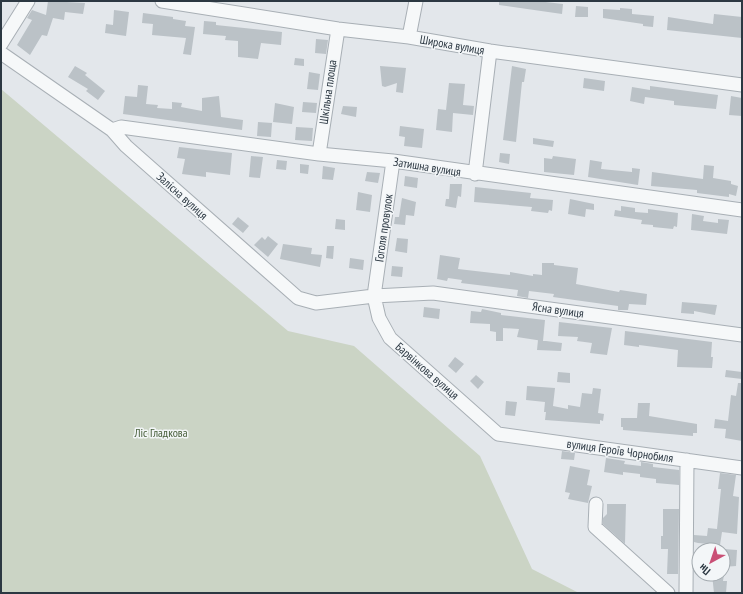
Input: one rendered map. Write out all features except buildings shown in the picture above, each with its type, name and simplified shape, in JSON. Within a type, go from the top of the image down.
[{"type":"street","points":[[1,44],[28,1]]},
{"type":"street","name":"Широка вулиця","points":[[162,1],[338,29],[409,37],[490,52],[742,85]]},
{"type":"street","points":[[409,37],[416,1]]},
{"type":"street","name":"Шкільна площа","points":[[319,154],[338,29]]},
{"type":"street","name":"Залісна вулиця","points":[[1,52],[112,130],[126,146],[298,298],[316,303],[374,296]]},
{"type":"street","points":[[475,174],[490,52]]},
{"type":"street","name":"Затишна вулиця","points":[[112,130],[121,127],[319,154],[393,161],[475,174],[742,210]]},
{"type":"street","name":"Гоголя провулок","points":[[374,296],[393,161]]},
{"type":"street","name":"Ясна вулиця","points":[[374,296],[433,293],[742,335]]},
{"type":"street","name":"Барвінкова вулиця","points":[[374,296],[379,318],[390,338],[498,434]]},
{"type":"street","name":"вулиця Героїв Чорнобиля","points":[[498,434],[742,468]]},
{"type":"street","points":[[686,593],[687,460]]},
{"type":"street","points":[[596,504],[595,527],[668,593]]},
{"type":"green space","name":"Ліс Гладкова","points":[[1,89],[288,331],[354,346],[480,456],[532,569],[579,593],[1,593]]}]
